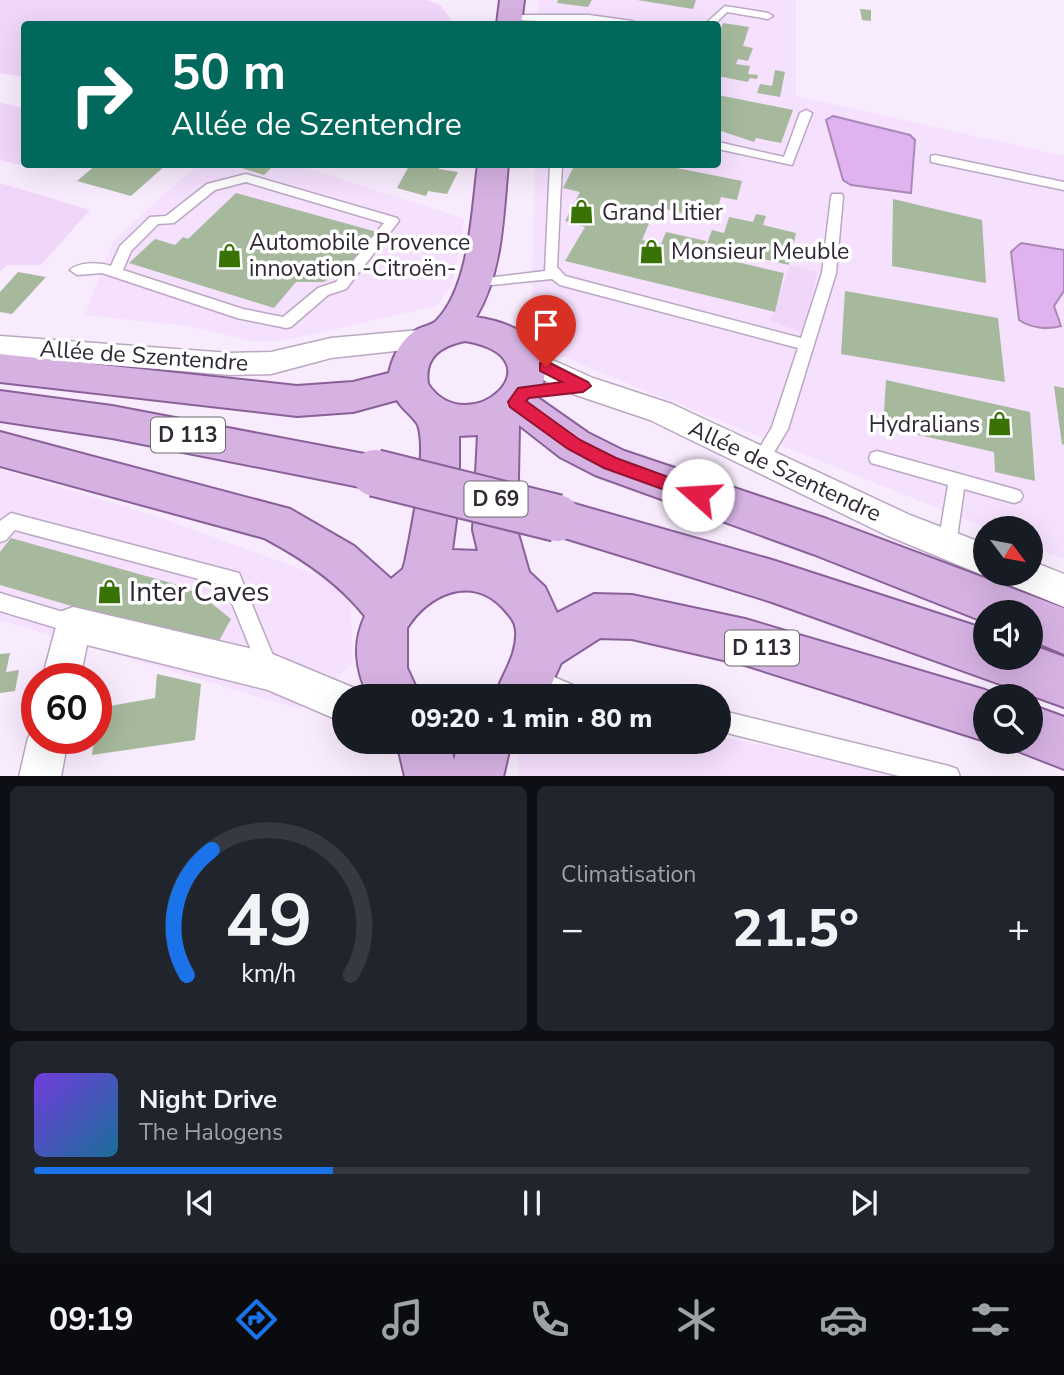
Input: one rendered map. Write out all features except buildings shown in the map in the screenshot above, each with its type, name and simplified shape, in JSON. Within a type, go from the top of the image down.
[{"type":"main road","points":[[493,168],[484,272],[498,333]]},
{"type":"main road","points":[[0,368],[297,401],[335,401],[373,395],[424,354],[469,300],[484,272]]},
{"type":"main road","points":[[482,329],[498,333],[521,348],[517,392],[465,421],[436,415],[422,407],[411,395],[424,354],[482,329]]},
{"type":"main road","points":[[517,392],[574,445],[610,463],[827,539],[986,600]]},
{"type":"main road","name":"D 69","points":[[509,582],[495,530],[517,392]]},
{"type":"main road","name":"D 113","points":[[0,406],[112,422],[375,472],[557,517],[772,581],[973,649]]},
{"type":"main road","name":"D 69","points":[[407,596],[432,536],[441,436],[436,415]]},
{"type":"main road","points":[[0,449],[275,522],[305,538],[357,573],[407,596]]},
{"type":"main road","points":[[386,684],[380,652],[382,632],[407,596],[445,572],[467,569],[489,573],[509,582],[524,594],[541,628],[542,680]]},
{"type":"main road","name":"D 113","points":[[542,680],[594,617],[632,617],[745,642],[973,712]]},
{"type":"main road","points":[[1043,623],[1064,631]]},
{"type":"main road","points":[[1032,670],[1064,682]]},
{"type":"main road","points":[[1043,735],[1064,743]]},
{"type":"main road","points":[[426,754],[432,776]]},
{"type":"main road","points":[[477,776],[482,754]]},
{"type":"street","name":"Allée de Szentendre","points":[[0,346],[230,364],[271,363],[331,348],[371,345],[396,355],[424,354]]},
{"type":"street","name":"Allée de Szentendre","points":[[517,392],[583,386],[661,412],[973,555]]},
{"type":"street","points":[[1043,582],[1064,591]]},
{"type":"street","points":[[64,663],[73,624],[270,672],[332,698]]},
{"type":"street","points":[[40,776],[45,754]]},
{"type":"lane","points":[[713,21],[725,9],[768,16]]},
{"type":"lane","points":[[510,14],[610,21]]},
{"type":"lane","points":[[721,147],[788,162],[806,113]]},
{"type":"lane","points":[[935,159],[1064,186]]},
{"type":"lane","points":[[556,168],[550,268],[560,280],[806,345]]},
{"type":"lane","points":[[77,270],[103,268],[115,271],[242,314],[286,323],[323,291],[341,286],[392,221],[246,178],[211,187],[169,220],[155,220],[125,249],[115,271]]},
{"type":"lane","points":[[761,459],[780,429],[829,273],[837,197]]},
{"type":"lane","points":[[484,272],[555,274]]},
{"type":"lane","points":[[877,458],[1014,496]]},
{"type":"lane","points":[[947,545],[957,480]]},
{"type":"lane","points":[[0,534],[10,520],[232,579],[270,672]]},
{"type":"lane","points":[[0,602],[73,624]]},
{"type":"lane","points":[[731,723],[882,768],[949,776]]},
{"type":"shaded area","points":[[0,0],[427,0],[440,5],[452,21],[21,21],[21,76],[0,73]]},
{"type":"shaded area","points":[[539,0],[796,0],[796,96],[1064,156],[1064,559],[1043,551],[1043,516],[973,516],[973,522],[560,356],[531,318],[535,168],[721,168],[721,21],[538,21]]},
{"type":"shaded area","points":[[0,102],[21,108],[21,165],[0,160]]},
{"type":"shaded area","points":[[833,116],[910,135],[915,140],[911,193],[851,185],[843,180],[826,120]]},
{"type":"shaded area","points":[[194,168],[307,168],[465,219],[452,285],[436,306],[282,341],[256,342],[188,326],[85,315],[113,241]]},
{"type":"shaded area","points":[[0,183],[90,210],[41,265],[7,265],[0,271]]},
{"type":"shaded area","points":[[1021,243],[1064,250],[1064,291],[1054,306],[1061,326],[1039,328],[1019,320],[1011,252]]},
{"type":"shaded area","points":[[790,265],[817,272],[804,329],[798,331],[770,321]]},
{"type":"shaded area","points":[[0,469],[155,516],[350,587],[353,663],[300,709],[0,620]]},
{"type":"shaded area","points":[[731,739],[899,776],[520,776],[517,754],[731,754]]},
{"type":"place","name":"Grand Litier","points":[[582,212]]},
{"type":"place","name":"Monsieur Meuble","points":[[651,251]]},
{"type":"place","name":"Automobile Provence innovation -Citroën-","points":[[229,255]]},
{"type":"place","name":"Hydralians","points":[[1000,424]]},
{"type":"place","name":"Inter Caves","points":[[109,592]]},
{"type":"route","points":[[546,367],[583,386],[524,392],[516,402],[574,445],[610,463],[698,495]]}]
